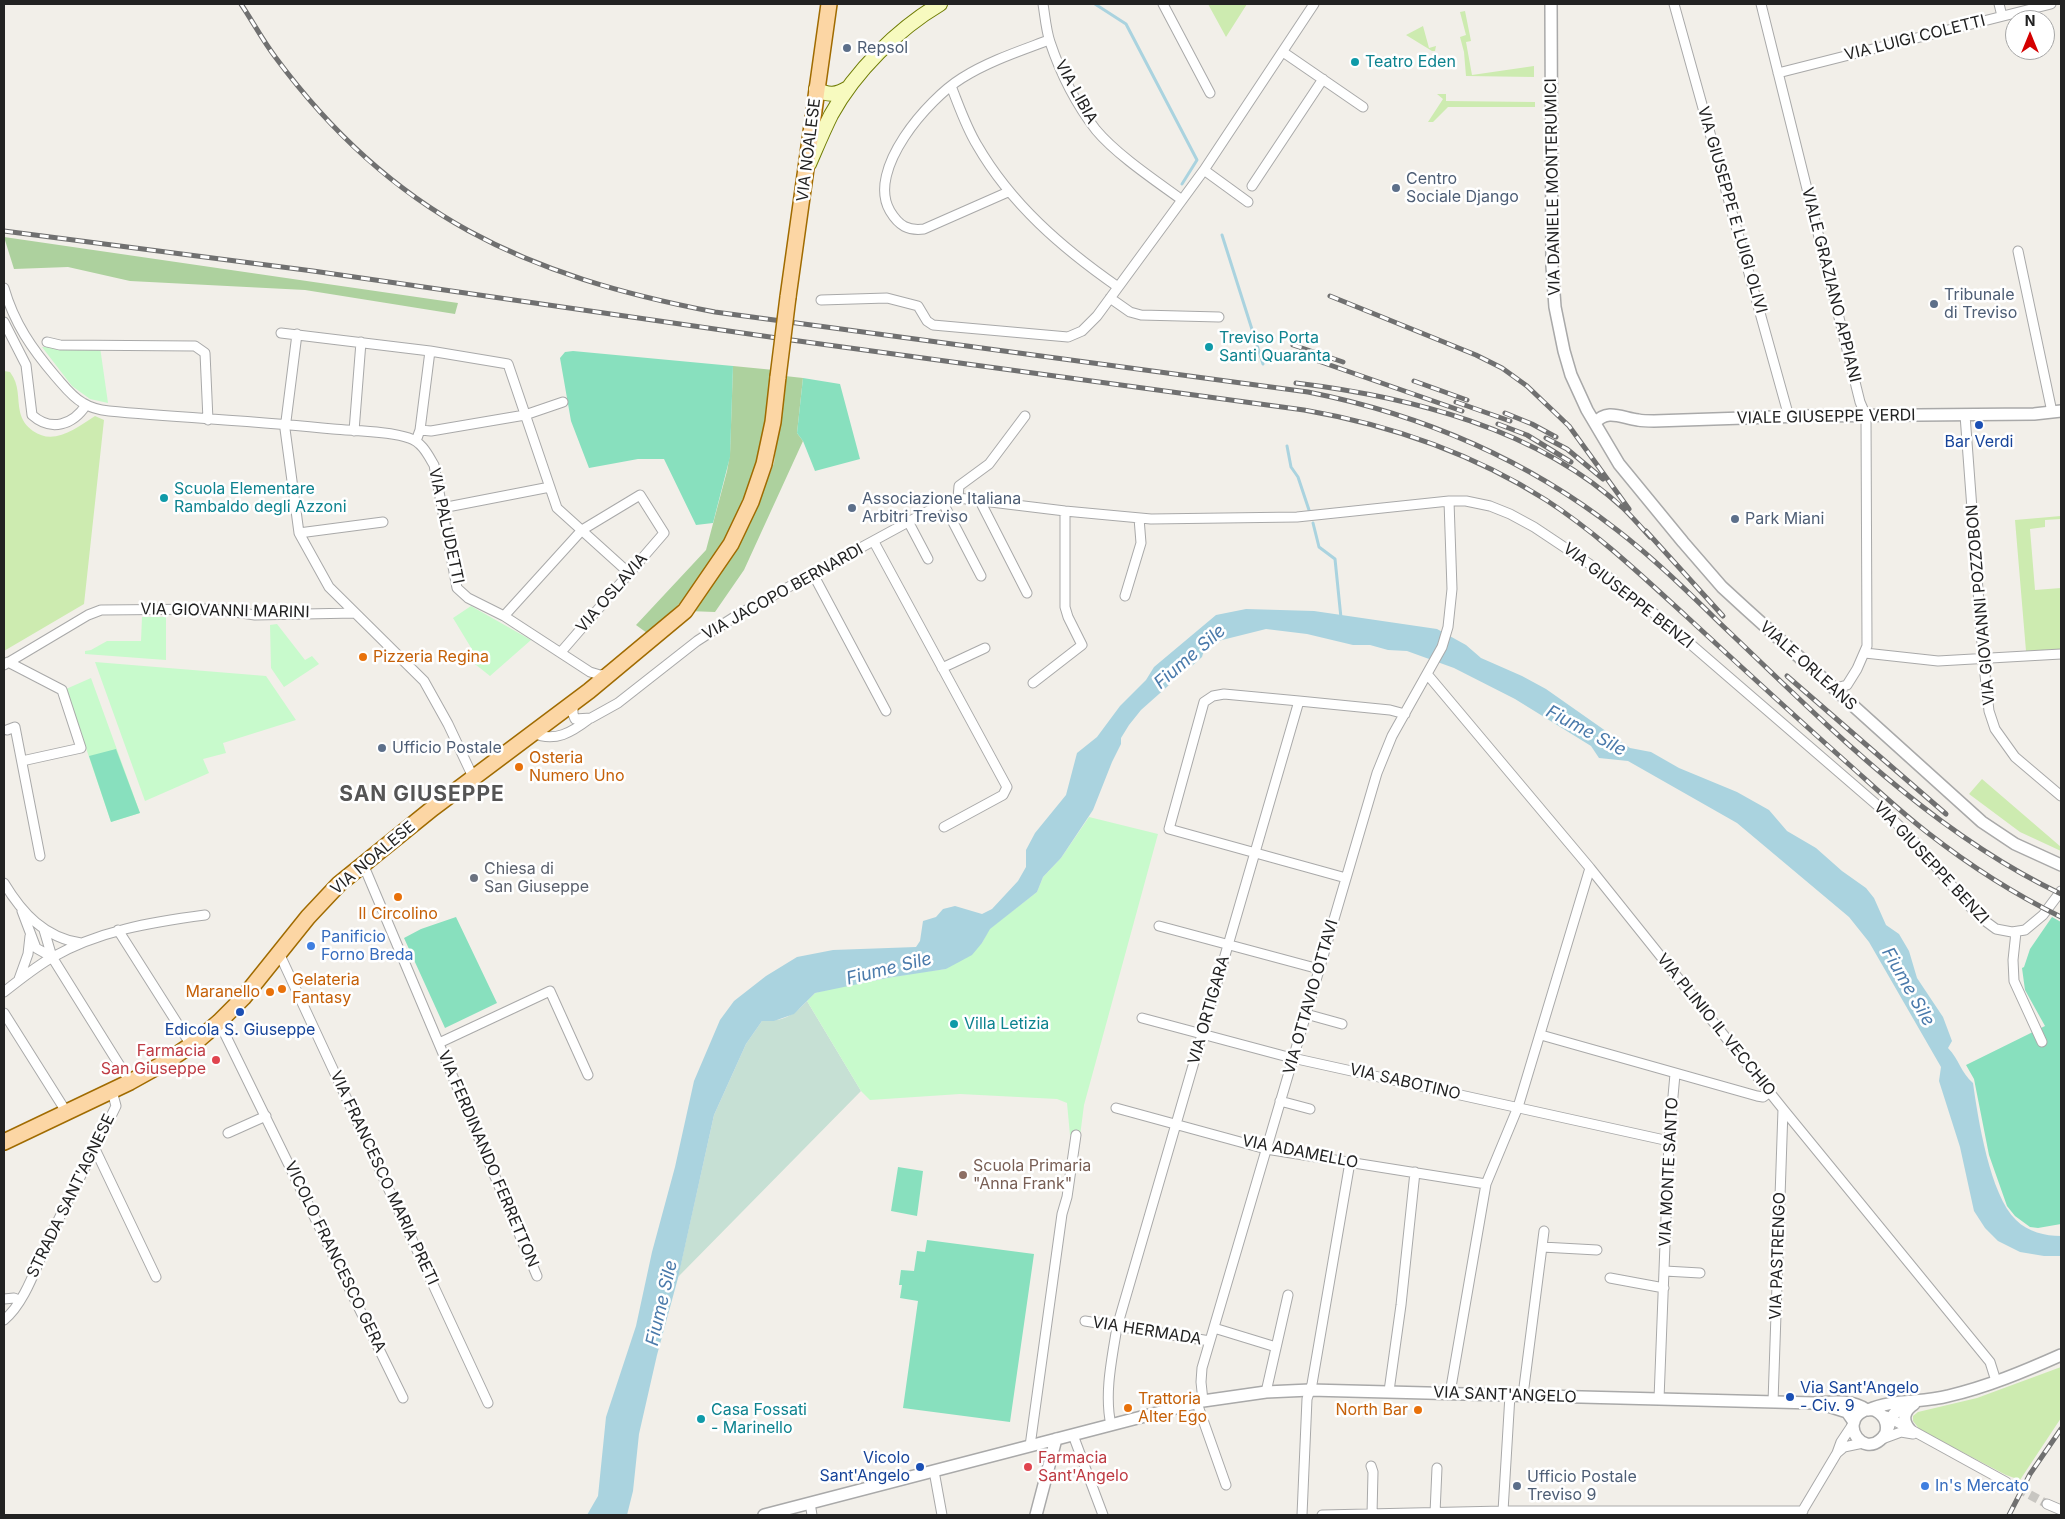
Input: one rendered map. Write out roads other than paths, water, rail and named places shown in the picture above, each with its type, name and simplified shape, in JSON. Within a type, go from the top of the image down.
[{"type":"main road","name":"VIA NOALESE","points":[[4,1142],[130,1082],[191,1045],[219,1022],[243,998],[328,894],[363,864],[473,778],[611,673],[685,611],[732,544],[751,502],[764,464],[773,422],[788,297],[829,4]]},
{"type":"main road","points":[[806,169],[832,114],[848,88],[890,41],[916,18],[940,4]]},
{"type":"main road","points":[[816,89],[831,95],[838,94],[848,88]]},
{"type":"street","name":"VIA LIBIA","points":[[1043,4],[1049,40],[1072,93],[1097,130],[1132,162],[1182,200]]},
{"type":"street","points":[[1163,4],[1210,93]]},
{"type":"street","points":[[821,300],[894,298],[918,306],[927,321],[933,325],[1068,337],[1082,331],[1097,316],[1204,170],[1314,4]]},
{"type":"street","name":"VIA DANIELE MONTERUMICI","points":[[1551,4],[1552,266],[1555,307],[1571,375],[1595,423]]},
{"type":"street","name":"VIA GIUSEPPE E LUIGI OLIVI","points":[[1674,4],[1789,417]]},
{"type":"street","name":"VIALE GRAZIANO APPIANI","points":[[1762,4],[1860,402],[1866,416],[1868,634],[1865,653],[1847,685]]},
{"type":"street","points":[[1999,4],[2002,16]]},
{"type":"street","name":"VIA LUIGI COLETTI","points":[[1778,73],[2051,4]]},
{"type":"street","points":[[1008,192],[924,229],[914,230],[903,227],[884,200],[885,183],[894,155],[911,126],[930,104],[962,78],[991,62],[1049,40]]},
{"type":"street","points":[[1283,52],[1363,107]]},
{"type":"street","points":[[1252,186],[1323,79]]},
{"type":"street","points":[[951,86],[976,145],[1008,192],[1064,246],[1118,287]]},
{"type":"street","points":[[1204,170],[1248,202]]},
{"type":"street","points":[[2018,251],[2057,412]]},
{"type":"street","points":[[4,288],[27,342],[71,394],[86,405],[109,411],[354,430],[401,436],[416,441],[420,430],[430,351]]},
{"type":"street","points":[[1110,298],[1130,312],[1141,315],[1219,317]]},
{"type":"street","points":[[4,322],[26,365],[32,415],[46,425],[57,425],[78,414],[86,405]]},
{"type":"street","points":[[281,332],[430,351],[508,364],[557,508],[629,573]]},
{"type":"street","points":[[297,334],[285,435],[299,533],[325,583],[424,681],[448,724],[473,778]]},
{"type":"street","points":[[47,342],[60,345],[196,346],[205,353],[208,420]]},
{"type":"street","points":[[354,430],[361,342]]},
{"type":"street","points":[[420,430],[431,431],[525,415],[563,402]]},
{"type":"street","name":"VIALE GIUSEPPE VERDI","points":[[1595,423],[1602,416],[1614,414],[1639,421],[2057,412]]},
{"type":"street","name":"VIA GIOVANNI POZZOBON","points":[[1965,415],[1983,657],[1989,711],[1995,730],[2015,758],[2061,796]]},
{"type":"street","points":[[958,498],[959,486],[988,464],[1025,416]]},
{"type":"street","name":"VIALE ORLEANS","points":[[1595,423],[1619,464],[1722,587],[1828,685],[1982,822],[2015,844],[2061,866]]},
{"type":"street","name":"VIA PALUDETTI","points":[[416,441],[434,465],[457,588],[468,598],[504,616],[594,674],[611,673]]},
{"type":"street","points":[[442,508],[550,487]]},
{"type":"street","name":"VIA OSLAVIA","points":[[560,652],[664,533],[640,495],[582,530]]},
{"type":"street","name":"VIA GIUSEPPE BENZI","points":[[958,498],[1139,518],[1297,517],[1448,501],[1477,503],[1510,514],[1571,550],[1665,622],[1908,834],[1982,920],[1996,929],[2016,932]]},
{"type":"street","name":"VIA JACOPO BERNARDI","points":[[533,733],[545,737],[559,737],[579,727],[618,703],[706,634],[942,503],[958,498]]},
{"type":"street","points":[[979,499],[1027,593]]},
{"type":"street","name":"VIA OTTAVIO OTTAVI","points":[[1200,1402],[1201,1374],[1210,1341],[1377,773],[1386,749],[1442,647],[1448,627],[1452,589],[1448,501]]},
{"type":"street","points":[[942,503],[981,576]]},
{"type":"street","points":[[1033,683],[1082,645],[1065,607],[1065,511]]},
{"type":"street","points":[[1125,596],[1141,543],[1139,518]]},
{"type":"street","points":[[299,533],[383,522]]},
{"type":"street","points":[[908,523],[928,559]]},
{"type":"street","points":[[504,616],[582,530]]},
{"type":"street","points":[[874,542],[1007,787],[1003,795],[944,826]]},
{"type":"street","points":[[813,574],[886,711]]},
{"type":"street","name":"VIA GIOVANNI MARINI","points":[[6,664],[96,611],[214,609],[255,615],[355,613]]},
{"type":"street","points":[[942,668],[985,648]]},
{"type":"street","points":[[1865,653],[1938,661],[2061,654]]},
{"type":"street","points":[[6,664],[62,690],[81,748],[22,761]]},
{"type":"street","name":"VIA PLINIO IL VECCHIO","points":[[1427,674],[1590,868],[1783,1109],[1990,1362],[1996,1381]]},
{"type":"street","points":[[1828,685],[1836,688],[1847,685],[1849,699],[1855,708]]},
{"type":"street","points":[[1346,878],[1169,829],[1202,707],[1208,698],[1218,694],[1390,710],[1405,714]]},
{"type":"street","name":"VIA ORTIGARA","points":[[1111,1425],[1109,1411],[1111,1364],[1117,1327],[1299,701]]},
{"type":"street","points":[[573,702],[575,719],[591,718]]},
{"type":"street","points":[[7,730],[15,727],[40,856]]},
{"type":"street","name":"VIA FERDINANDO FERRETTON","points":[[363,864],[537,1276]]},
{"type":"street","points":[[1450,1393],[1486,1184],[1518,1107],[1590,868]]},
{"type":"street","points":[[4,883],[19,906],[36,948],[49,953]]},
{"type":"street","points":[[2042,1042],[2014,981],[2013,960],[2016,932],[2025,930],[2037,921],[2061,891]]},
{"type":"street","points":[[19,906],[44,930],[61,939],[82,943]]},
{"type":"street","points":[[4,992],[41,964],[49,953],[118,930],[205,915]]},
{"type":"street","points":[[1159,926],[1319,970]]},
{"type":"street","points":[[18,981],[28,954],[29,929]]},
{"type":"street","points":[[44,930],[49,953],[130,1082]]},
{"type":"street","points":[[118,930],[191,1045]]},
{"type":"street","name":"VIA FRANCESCO MARIA PRETI","points":[[279,953],[488,1403]]},
{"type":"street","name":"VIA FERDINANDO FERRETTON","points":[[439,1042],[550,991],[588,1075]]},
{"type":"street","points":[[4,1012],[66,1113]]},
{"type":"street","points":[[1306,1014],[1342,1024]]},
{"type":"street","name":"VIA SABOTINO","points":[[1142,1018],[1293,1058],[1669,1141]]},
{"type":"street","name":"VICOLO FRANCESCO GERA","points":[[219,1022],[404,1398]]},
{"type":"street","points":[[1541,1035],[1756,1096],[1763,1097],[1770,1092]]},
{"type":"street","name":"VIA MONTE SANTO","points":[[1659,1399],[1669,1141],[1675,1074]]},
{"type":"street","name":"STRADA SANT'AGNESE","points":[[4,1320],[12,1314],[116,1106],[112,1091]]},
{"type":"street","points":[[1280,1101],[1310,1110]]},
{"type":"street","name":"VIA ADAMELLO","points":[[1116,1108],[1266,1148],[1486,1184]]},
{"type":"street","name":"VIA PASTRENGO","points":[[1773,1402],[1783,1109]]},
{"type":"street","points":[[228,1133],[266,1116]]},
{"type":"street","points":[[1030,1446],[1062,1214],[1067,1197],[1076,1135]]},
{"type":"street","points":[[95,1148],[156,1277]]},
{"type":"street","points":[[1302,1515],[1307,1399],[1350,1162]]},
{"type":"street","points":[[1389,1392],[1401,1305],[1415,1172]]},
{"type":"street","points":[[1523,1395],[1544,1231]]},
{"type":"street","points":[[1542,1247],[1597,1250]]},
{"type":"street","points":[[1664,1271],[1700,1273]]},
{"type":"street","points":[[1610,1278],[1664,1288]]},
{"type":"street","points":[[1266,1392],[1288,1295]]},
{"type":"street","points":[[4,1299],[14,1298],[19,1300]]},
{"type":"street","name":"VIA HERMADA","points":[[1085,1321],[1210,1341]]},
{"type":"street","points":[[1214,1328],[1276,1347]]},
{"type":"street","points":[[1322,1515],[1484,1514],[1504,1512],[1529,1514],[1801,1513],[1859,1414],[1871,1411],[1880,1405],[1917,1402],[1969,1391],[2061,1355]]},
{"type":"street","name":"VIA SANT'ANGELO","points":[[764,1515],[811,1509],[934,1471],[1200,1402],[1266,1392],[1310,1390],[1814,1403],[1846,1402],[1871,1411]]},
{"type":"street","points":[[1504,1512],[1510,1395]]},
{"type":"street","points":[[1200,1402],[1226,1485]]},
{"type":"street","points":[[1837,1453],[1844,1447],[1863,1443],[1874,1444],[1884,1435],[1890,1419],[1901,1408],[1917,1402]]},
{"type":"street","points":[[1914,1433],[1906,1426],[1904,1416],[1909,1407],[1917,1402]]},
{"type":"street","name":"VIA SANT'ANGELO","points":[[1814,1403],[1847,1412],[1853,1423],[1854,1434],[1863,1443]]},
{"type":"street","points":[[1871,1411],[1890,1419],[2006,1482]]},
{"type":"street","points":[[1871,1411],[1885,1418],[1884,1435]]},
{"type":"street","points":[[1884,1435],[1901,1432],[1914,1433]]},
{"type":"street","points":[[1073,1435],[1104,1515]]},
{"type":"street","points":[[1036,1515],[1056,1439]]},
{"type":"street","points":[[1371,1466],[1373,1472],[1372,1514]]},
{"type":"street","points":[[1435,1513],[1437,1468]]},
{"type":"street","points":[[934,1471],[942,1515]]},
{"type":"street","points":[[2047,1504],[2061,1510]]},
{"type":"water","name":"Fiume Sile","points":[[1246,609],[1314,611],[1437,629],[1466,645],[1481,658],[1546,689],[1630,748],[1651,752],[1679,768],[1737,792],[1769,810],[1787,831],[1816,848],[1842,871],[1866,888],[1874,898],[1886,925],[1899,934],[1909,951],[1917,978],[1943,1017],[1952,1041],[1948,1048],[1973,1083],[1982,1136],[1992,1175],[1999,1193],[2016,1220],[2026,1228],[2049,1235],[2061,1236],[2061,1256],[2044,1256],[2020,1252],[1998,1241],[1985,1228],[1974,1211],[1960,1147],[1939,1081],[1941,1067],[1869,942],[1849,917],[1737,823],[1628,761],[1599,758],[1591,746],[1515,699],[1454,668],[1407,651],[1388,650],[1370,645],[1353,645],[1307,634],[1266,629],[1218,641],[1204,650],[1202,657],[1193,665],[1175,675],[1168,686],[1141,710],[1121,738],[1121,744],[1093,810],[1061,858],[1043,877],[1037,892],[990,929],[972,955],[946,969],[887,978],[815,993],[794,1014],[774,1021],[762,1021],[746,1044],[714,1115],[678,1278],[657,1355],[639,1434],[633,1491],[627,1515],[587,1515],[598,1496],[606,1417],[636,1326],[694,1081],[720,1020],[734,1001],[766,976],[797,957],[833,950],[916,947],[920,941],[923,921],[936,917],[943,909],[955,906],[982,914],[992,909],[1018,881],[1026,867],[1026,850],[1035,833],[1066,795],[1077,753],[1097,737],[1120,706],[1146,680],[1154,667],[1216,615]]},
{"type":"waterway","points":[[1095,4],[1126,24],[1197,160],[1182,184]]},
{"type":"waterway","points":[[1222,235],[1263,364]]},
{"type":"waterway","points":[[1287,446],[1291,467],[1298,477],[1310,513]]},
{"type":"waterway","points":[[1313,523],[1319,547],[1335,559],[1341,618]]},
{"type":"tunnel","points":[[2006,1482],[2047,1504]]},
{"type":"railway","points":[[241,4],[276,58],[321,113],[367,159],[416,198],[468,231],[524,257],[583,279],[647,297],[715,312],[1308,392],[1350,401],[1391,413],[1431,427],[1509,461],[1582,505],[1646,553],[1843,740],[1925,809],[1968,840],[2014,869],[2061,894]]},
{"type":"railway","points":[[4,231],[313,271],[784,339],[1304,410],[1368,424],[1430,443],[1489,468],[1518,483],[1583,526],[1635,570],[1917,824],[1992,878],[2026,899],[2061,917]]},
{"type":"railway","points":[[1330,296],[1476,355],[1502,368],[1527,386],[1569,426],[1629,509]]},
{"type":"railway","points":[[1293,345],[1343,362]]},
{"type":"railway","points":[[1304,356],[1462,411]]},
{"type":"railway","points":[[1414,381],[1467,400]]},
{"type":"railway","points":[[1296,383],[1383,397],[1470,421],[1512,437],[1552,457],[1590,481],[1624,509],[1650,537]]},
{"type":"railway","points":[[1456,402],[1510,421]]},
{"type":"railway","points":[[1505,413],[1532,424],[1556,437]]},
{"type":"railway","points":[[1498,424],[1527,435],[1571,462]]},
{"type":"railway","points":[[1546,438],[1567,449],[1603,479]]},
{"type":"railway","points":[[1646,531],[1723,616]]},
{"type":"railway","points":[[1787,676],[1946,814]]},
{"type":"railway","points":[[2009,1515],[2030,1474],[2061,1429]]},
{"type":"place","name":"Repsol","points":[[847,48]]},
{"type":"place","name":"Teatro Eden","points":[[1355,62]]},
{"type":"place","name":"Centro Sociale Django","points":[[1396,188]]},
{"type":"place","name":"Tribunale di Treviso","points":[[1934,304]]},
{"type":"place","name":"Treviso Porta Santi Quaranta","points":[[1209,347]]},
{"type":"place","name":"Bar Verdi","points":[[1979,425]]},
{"type":"place","name":"Scuola Elementare Rambaldo degli Azzoni","points":[[164,498]]},
{"type":"place","name":"Associazione Italiana Arbitri Treviso","points":[[852,508]]},
{"type":"place","name":"Park Miani","points":[[1735,519]]},
{"type":"place","name":"Pizzeria Regina","points":[[363,657]]},
{"type":"place","name":"Ufficio Postale","points":[[382,748]]},
{"type":"place","name":"Osteria Numero Uno","points":[[519,767]]},
{"type":"place","name":"Chiesa di San Giuseppe","points":[[474,878]]},
{"type":"place","name":"Il Circolino","points":[[398,897]]},
{"type":"place","name":"Panificio Forno Breda","points":[[311,946]]},
{"type":"place","name":"Gelateria Fantasy","points":[[282,989]]},
{"type":"place","name":"Maranello","points":[[270,992]]},
{"type":"place","name":"Edicola S. Giuseppe","points":[[240,1012]]},
{"type":"place","name":"Villa Letizia","points":[[954,1024]]},
{"type":"place","name":"Farmacia San Giuseppe","points":[[216,1060]]},
{"type":"place","name":"Scuola Primaria \"Anna Frank\"","points":[[963,1175]]},
{"type":"place","name":"Via Sant'Angelo - Civ. 9","points":[[1790,1397]]},
{"type":"place","name":"Trattoria Alter Ego","points":[[1128,1408]]},
{"type":"place","name":"North Bar","points":[[1418,1410]]},
{"type":"place","name":"Casa Fossati - Marinello","points":[[701,1419]]},
{"type":"place","name":"Vicolo Sant'Angelo","points":[[920,1467]]},
{"type":"place","name":"Farmacia Sant'Angelo","points":[[1028,1467]]},
{"type":"place","name":"Ufficio Postale Treviso 9","points":[[1517,1486]]},
{"type":"place","name":"In's Mercato","points":[[1925,1486]]},
{"type":"district","name":"SAN GIUSEPPE","points":[[422,795]]}]
